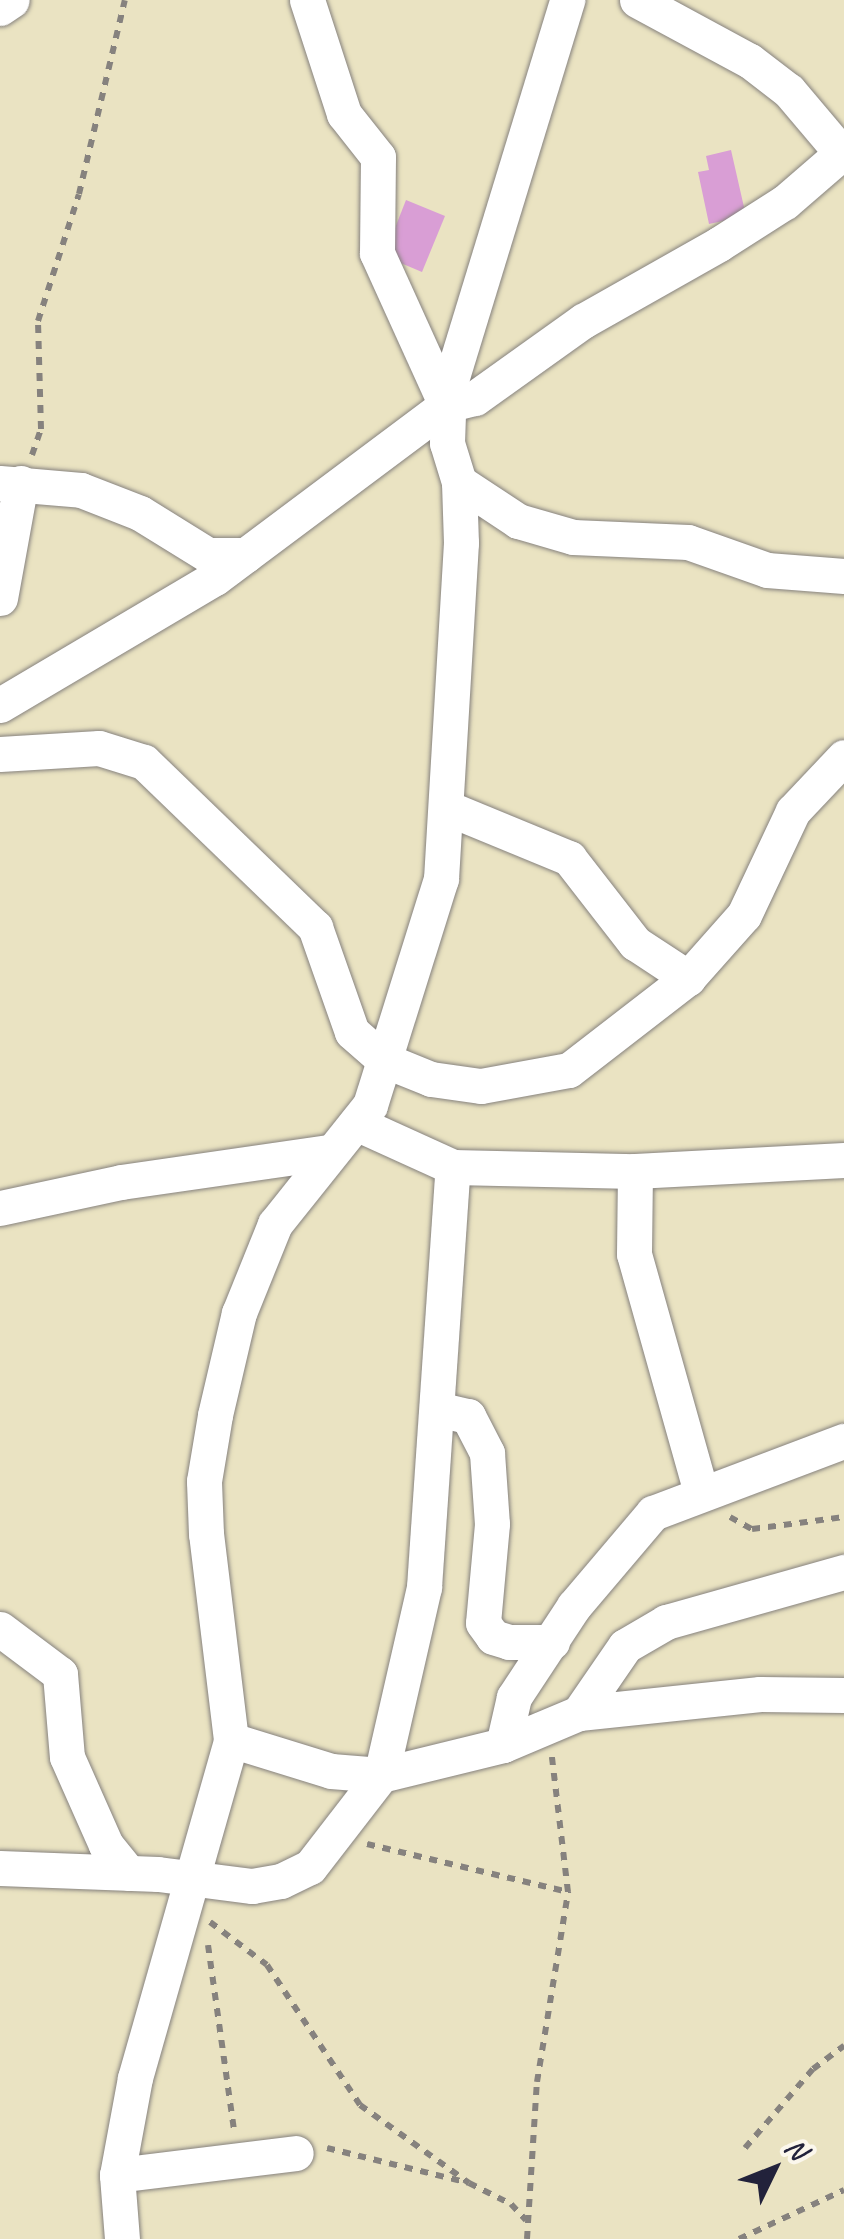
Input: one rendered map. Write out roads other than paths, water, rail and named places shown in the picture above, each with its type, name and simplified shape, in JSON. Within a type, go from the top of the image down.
[{"type":"street","points":[[0,8],[12,0]]},
{"type":"street","points":[[122,2239],[117,2175],[134,2078],[186,1912],[190,1878],[231,1740],[206,1534],[204,1480],[215,1416],[239,1313],[270,1236],[370,1104],[422,953],[450,810],[459,482],[446,405],[377,253],[378,157],[339,102],[307,0]]},
{"type":"street","points":[[446,405],[567,0]]},
{"type":"street","points":[[0,705],[246,555],[446,405],[475,398],[583,321],[735,234],[843,153],[789,91],[750,60],[637,0]]},
{"type":"street","points":[[459,482],[518,520],[574,537],[688,542],[766,570],[844,576]]},
{"type":"street","points":[[0,598],[10,483],[110,499],[208,555],[246,555]]},
{"type":"street","points":[[0,754],[100,748],[144,762],[315,927],[340,1010],[384,1060],[431,1080],[481,1086],[524,1082],[569,1070],[688,978],[744,914],[793,810],[844,757]]},
{"type":"street","points":[[450,810],[569,858],[635,943],[688,978]]},
{"type":"street","points":[[356,1123],[452,1166],[634,1171],[844,1160]]},
{"type":"street","points":[[0,1208],[121,1182],[330,1152]]},
{"type":"street","points":[[0,1868],[130,1872],[252,1886],[294,1877],[310,1867],[332,1833],[381,1775],[421,1612],[437,1409],[437,1325],[452,1166]]},
{"type":"street","points":[[634,1171],[634,1254],[701,1492]]},
{"type":"street","points":[[437,1409],[468,1416],[488,1453],[492,1524],[483,1623],[494,1637],[509,1642],[552,1642]]},
{"type":"street","points":[[503,1746],[514,1698],[552,1642],[653,1512],[844,1441]]},
{"type":"street","points":[[579,1713],[600,1675],[645,1632],[736,1597],[844,1572]]},
{"type":"street","points":[[0,1629],[60,1674],[67,1758],[106,1846],[130,1872]]},
{"type":"street","points":[[231,1740],[332,1771],[381,1775],[503,1746],[579,1713],[760,1694],[844,1695]]},
{"type":"street","points":[[117,2175],[296,2152]]}]
